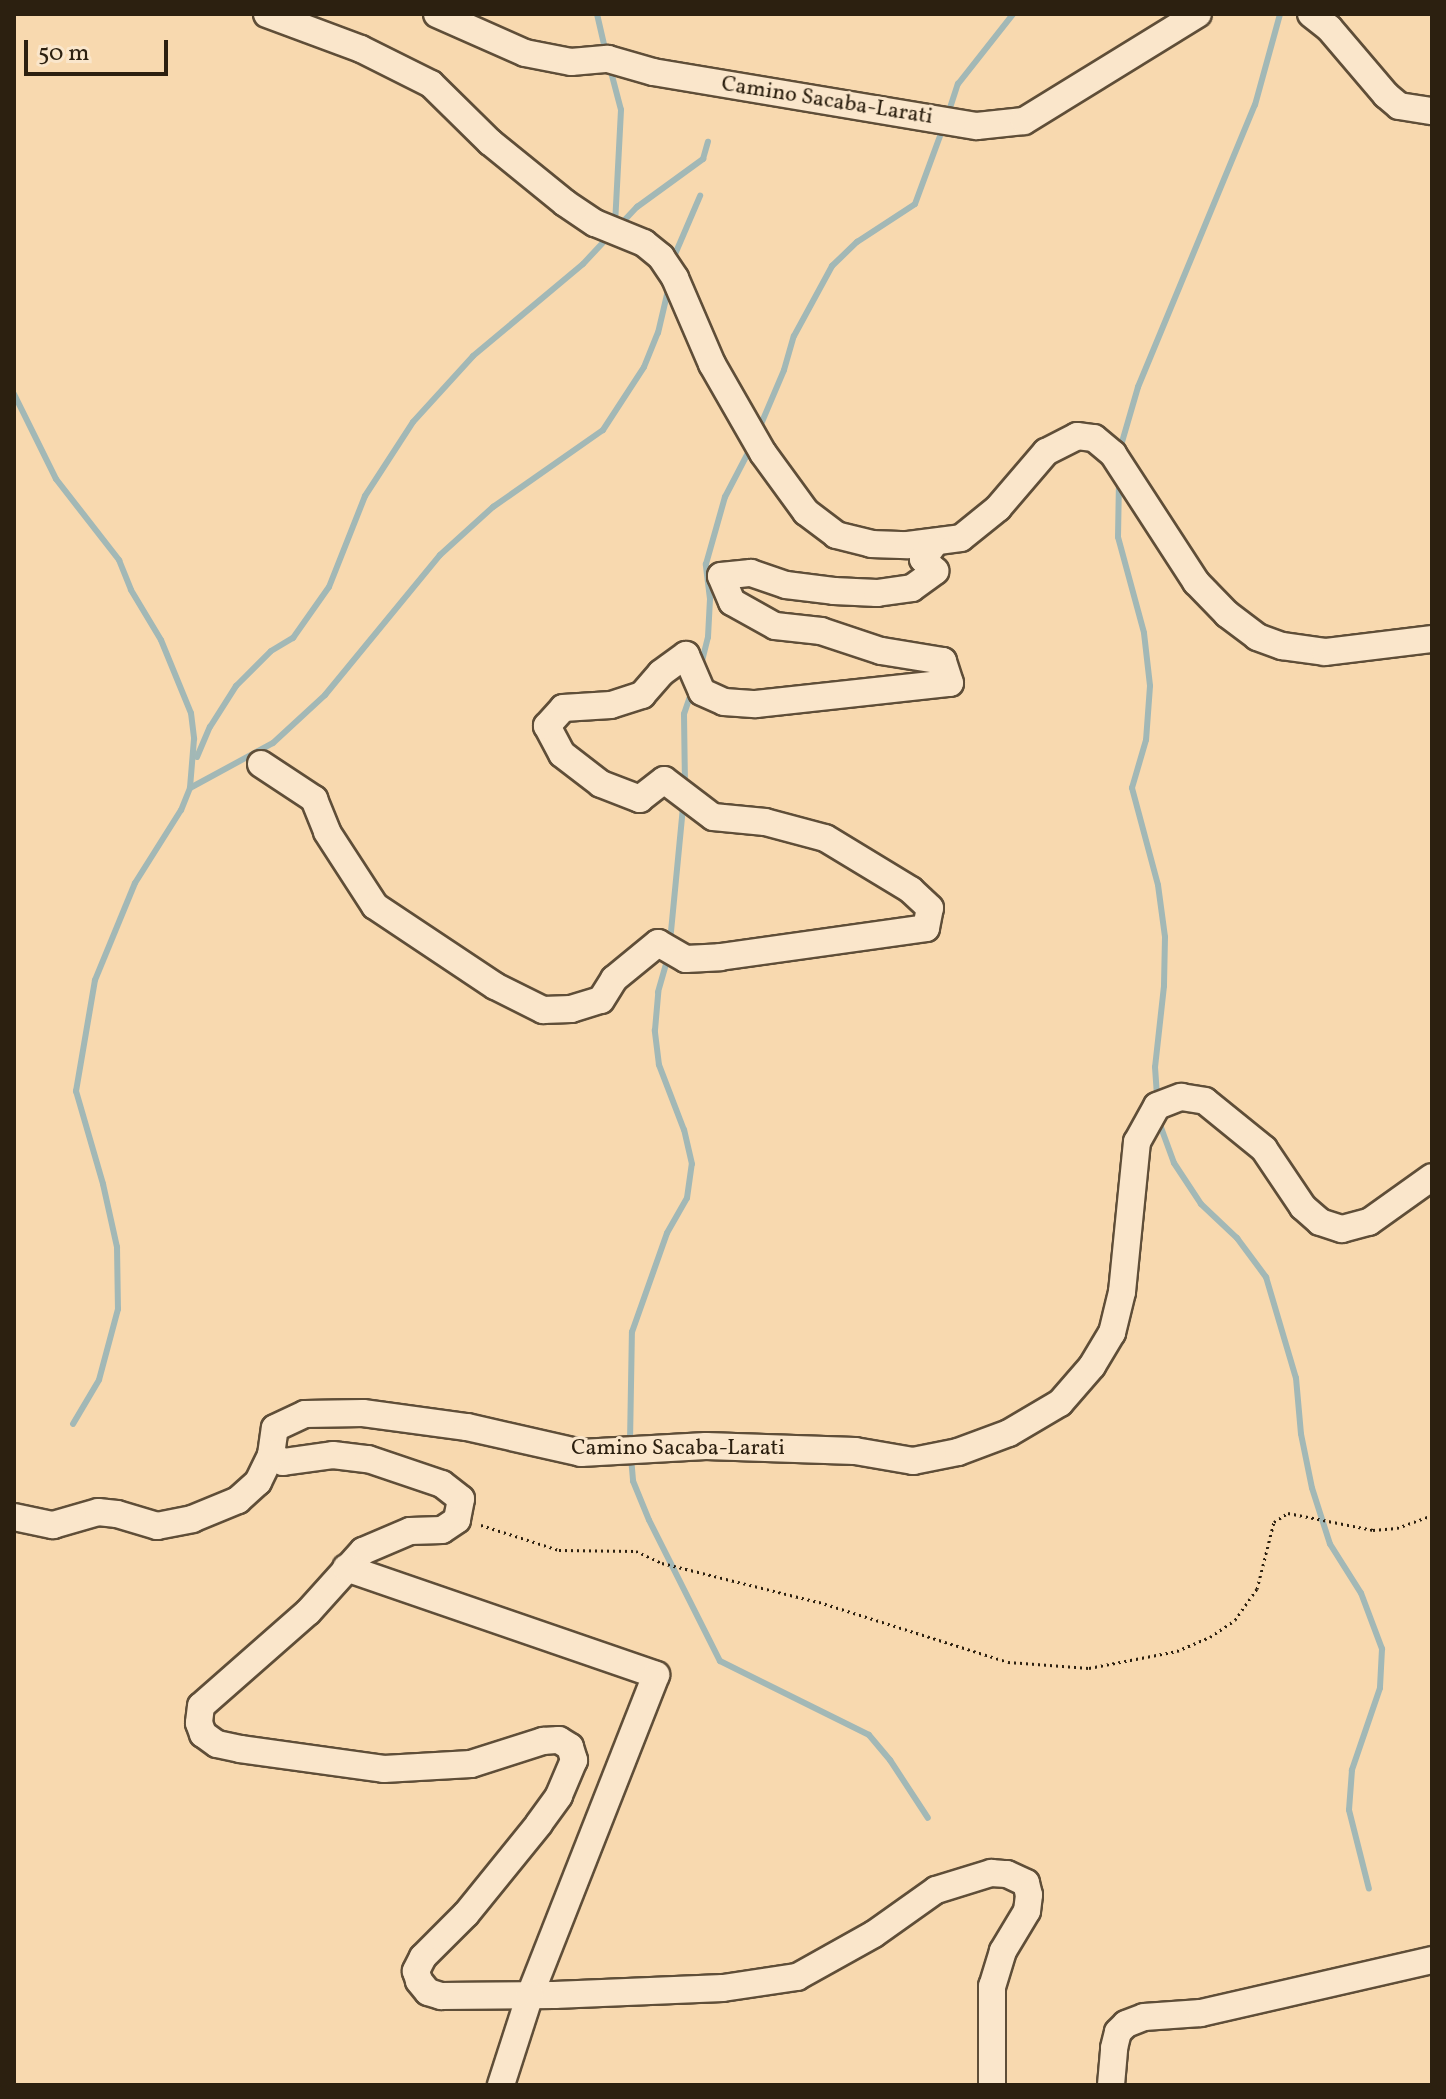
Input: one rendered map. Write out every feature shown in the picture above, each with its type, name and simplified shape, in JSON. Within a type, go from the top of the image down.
[{"type":"street","points":[[267,14],[361,49],[431,84],[490,142],[565,203],[595,223],[644,243],[661,257],[675,278],[712,364],[763,453],[806,512],[836,535],[871,544],[933,545],[961,538],[982,524],[1046,452],[1077,436],[1094,438],[1113,454],[1196,582],[1227,614],[1257,637],[1282,646],[1325,652],[1432,639]]},
{"type":"street","name":"Camino Sacaba-Larati","points":[[437,14],[525,53],[571,62],[608,59],[653,72],[977,126],[1024,121],[1198,14]]},
{"type":"street","points":[[1311,14],[1329,28],[1399,106],[1432,111]]},
{"type":"street","points":[[261,764],[314,799],[339,853],[375,906],[495,986],[543,1010],[571,1009],[601,1000],[614,979],[658,943],[686,959],[926,928],[930,908],[911,890],[825,838],[765,822],[713,817],[664,780],[640,799],[601,784],[562,754],[547,726],[563,708],[611,705],[642,695],[661,673],[686,655],[702,692],[724,702],[769,703],[950,683],[943,661],[881,651],[821,631],[775,626],[732,602],[721,576],[751,573],[786,585],[834,591],[877,593],[912,588],[935,571],[923,559],[933,545]]},
{"type":"street","name":"Camino Sacaba-Larati","points":[[14,1517],[53,1525],[98,1512],[117,1514],[157,1526],[192,1519],[238,1500],[258,1482],[271,1455],[275,1428],[305,1414],[363,1413],[467,1427],[581,1453],[706,1446],[855,1451],[913,1461],[958,1452],[1009,1433],[1060,1403],[1092,1366],[1112,1333],[1122,1292],[1137,1142],[1157,1106],[1181,1097],[1205,1101],[1264,1149],[1303,1207],[1320,1222],[1342,1229],[1369,1222],[1432,1177]]},
{"type":"street","points":[[271,1455],[283,1462],[333,1455],[368,1459],[442,1484],[461,1499],[457,1520],[442,1530],[410,1531],[363,1551],[308,1612],[201,1706],[199,1723],[203,1734],[217,1744],[240,1749],[384,1769],[471,1764],[543,1741],[559,1740],[570,1747],[574,1760],[559,1796],[466,1914],[423,1957],[416,1971],[428,1992],[441,1996],[530,1995],[723,1988],[797,1977],[874,1934],[936,1890],[991,1873],[1007,1874],[1026,1883],[1029,1895],[1027,1911],[1003,1951],[992,1986],[992,2085]]},
{"type":"street","points":[[346,1568],[656,1675],[530,1995],[501,2085]]},
{"type":"street","points":[[1111,2085],[1118,2032],[1126,2024],[1144,2017],[1201,2013],[1432,1960]]},
{"type":"path","points":[[457,1520],[559,1550],[636,1551],[662,1563],[819,1602],[1008,1662],[1089,1668],[1177,1651],[1210,1637],[1235,1620],[1257,1589],[1274,1522],[1288,1513],[1373,1530],[1397,1528],[1432,1515]]},
{"type":"waterway","points":[[597,14],[606,53]]},
{"type":"waterway","points":[[948,114],[958,84],[1013,14]]},
{"type":"waterway","points":[[1120,449],[1138,387],[1255,105],[1280,14]]},
{"type":"waterway","points":[[610,68],[621,110],[615,223]]},
{"type":"waterway","points":[[759,429],[784,370],[794,336],[832,266],[857,242],[915,204],[943,128]]},
{"type":"waterway","points":[[620,225],[637,207],[703,159],[708,142]]},
{"type":"waterway","points":[[673,259],[700,196]]},
{"type":"waterway","points":[[197,757],[210,727],[236,686],[271,651],[293,638],[329,587],[365,496],[413,422],[473,356],[583,264],[609,236]]},
{"type":"waterway","points":[[190,788],[273,743],[325,695],[440,555],[493,507],[603,430],[644,367],[658,333],[669,286]]},
{"type":"waterway","points":[[14,394],[56,479],[119,560],[131,590],[161,640],[191,713],[194,739],[190,788],[181,810],[135,883],[95,980],[76,1091],[103,1184],[117,1247],[118,1309],[99,1380],[73,1424]]},
{"type":"waterway","points":[[701,665],[708,637],[710,599],[706,564],[725,497],[751,447]]},
{"type":"waterway","points":[[1119,480],[1118,537],[1144,633],[1150,686],[1146,740],[1132,788],[1158,885],[1165,937],[1164,986],[1155,1067],[1157,1099]]},
{"type":"waterway","points":[[685,786],[684,714],[692,691]]},
{"type":"waterway","points":[[670,942],[683,806]]},
{"type":"waterway","points":[[630,1442],[632,1332],[667,1233],[687,1198],[692,1164],[684,1130],[659,1065],[655,1030],[658,992],[668,957]]},
{"type":"waterway","points":[[1159,1122],[1174,1163],[1201,1204],[1237,1238],[1266,1277],[1296,1378],[1301,1434],[1312,1488],[1330,1544],[1361,1593],[1382,1649],[1380,1688],[1352,1770],[1349,1810],[1369,1889]]},
{"type":"waterway","points":[[631,1457],[633,1481],[649,1520],[720,1661],[869,1735],[890,1760],[928,1818]]}]
